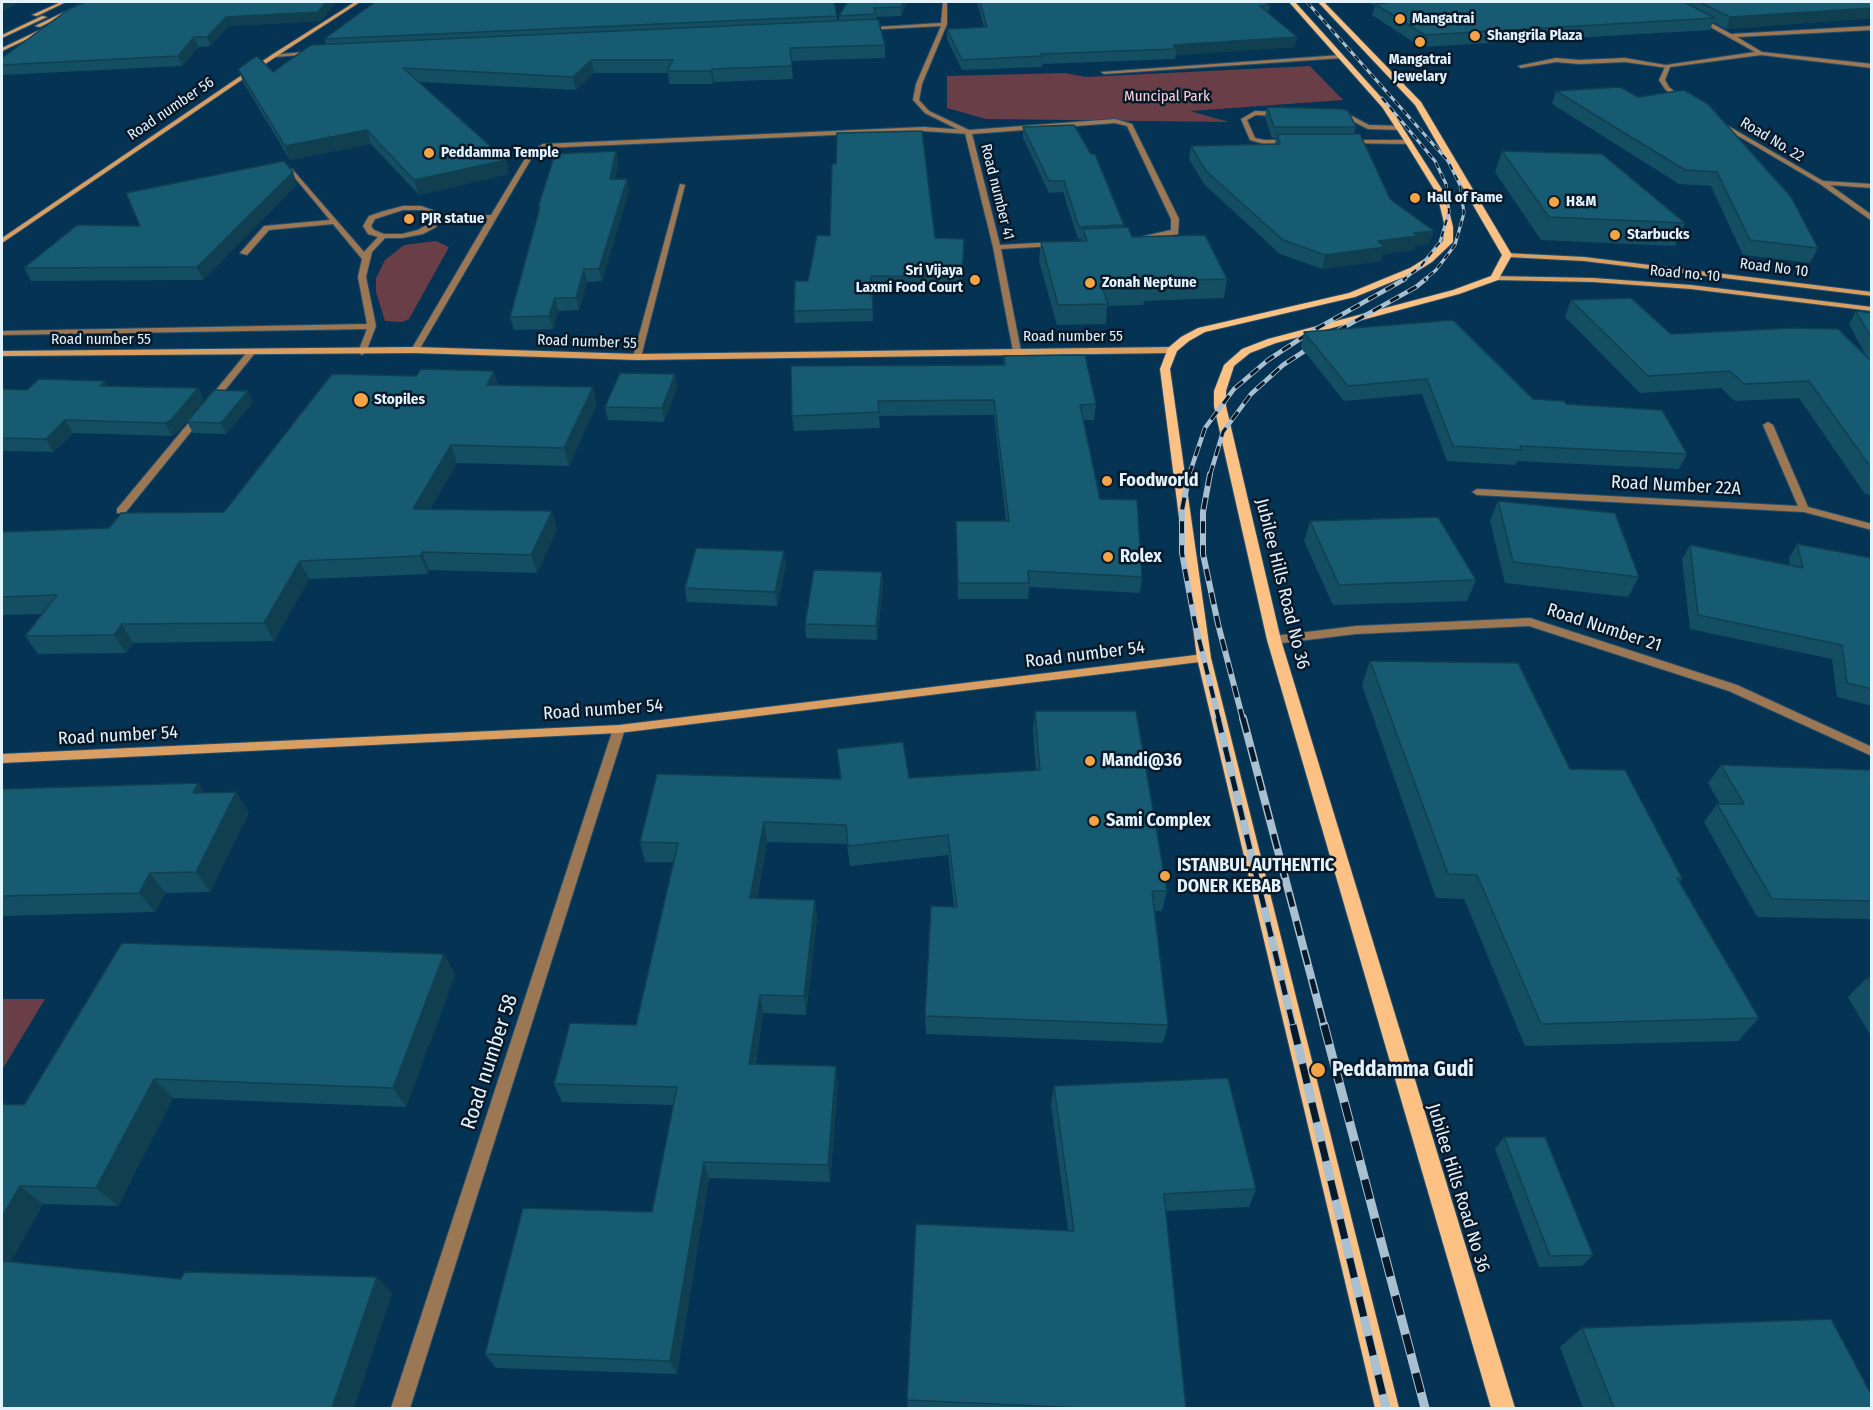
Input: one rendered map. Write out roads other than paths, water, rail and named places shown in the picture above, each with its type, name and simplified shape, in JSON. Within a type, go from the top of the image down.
[{"type":"main road","points":[[1292,2],[1324,32],[1341,57],[1385,106],[1400,128],[1441,194],[1449,227],[1448,242],[1413,270],[1352,295],[1202,330],[1185,339],[1172,350],[1165,369],[1204,658],[1387,1408]]},
{"type":"main road","points":[[1321,2],[1346,32],[1418,104],[1507,255],[1495,279]]},
{"type":"main road","name":"Jubilee Hills Road No 36","points":[[1495,279],[1456,292],[1272,341],[1246,351],[1229,365],[1220,391],[1220,406],[1274,640],[1503,1408]]},
{"type":"street","points":[[2,32],[64,2]]},
{"type":"street","points":[[2,37],[75,2]]},
{"type":"street","points":[[2,45],[88,2]]},
{"type":"street","points":[[2,50],[100,2]]},
{"type":"street","name":"Road number 56","points":[[2,241],[275,55],[358,2]]},
{"type":"street","name":"Road number 41","points":[[945,2],[944,24],[919,84],[916,100],[927,112],[968,132],[997,247],[1017,351]]},
{"type":"street","points":[[1688,13],[1761,53]]},
{"type":"street","points":[[860,28],[944,24]]},
{"type":"street","points":[[1730,36],[1872,28]]},
{"type":"street","points":[[275,55],[323,52]]},
{"type":"street","points":[[1521,66],[1556,60],[1579,62],[1625,60],[1668,66],[1761,53],[1872,66]]},
{"type":"street","points":[[1104,72],[1341,57]]},
{"type":"street","points":[[1668,66],[1662,80],[1678,98],[1688,104]]},
{"type":"street","points":[[1288,114],[1255,113],[1245,116],[1244,119],[1252,139],[1264,142],[1298,142]]},
{"type":"street","points":[[1332,115],[1348,116],[1360,125],[1368,127],[1400,128]]},
{"type":"street","name":"Road No. 22","points":[[1709,116],[1822,183],[1872,219]]},
{"type":"street","points":[[415,350],[531,153],[543,146],[923,129],[968,132],[1115,121],[1130,125],[1175,219],[1175,232],[1127,241]]},
{"type":"street","points":[[1368,127],[1376,142]]},
{"type":"street","points":[[1343,142],[1409,142]]},
{"type":"street","points":[[292,171],[366,259]]},
{"type":"street","points":[[1822,183],[1872,186]]},
{"type":"street","points":[[637,357],[682,185]]},
{"type":"street","points":[[403,208],[421,208],[433,212],[438,218],[433,225],[420,232],[402,236],[383,236],[370,232],[367,226],[372,218],[403,208]]},
{"type":"street","points":[[438,218],[494,217]]},
{"type":"street","points":[[244,253],[267,228],[335,222]]},
{"type":"street","points":[[362,352],[372,326],[362,277],[368,251],[383,236]]},
{"type":"street","points":[[997,247],[1068,244]]},
{"type":"street","name":"Road No 10","points":[[1507,255],[1584,259],[1872,294]]},
{"type":"street","points":[[1584,259],[1570,264],[1570,269],[1593,280]]},
{"type":"street","name":"Road no. 10","points":[[1495,279],[1593,280],[1691,287],[1872,309]]},
{"type":"street","points":[[2,333],[372,326]]},
{"type":"street","name":"Road number 55","points":[[2,354],[415,350],[637,357],[1172,350]]},
{"type":"street","points":[[121,511],[251,353]]},
{"type":"street","points":[[1768,425],[1804,509]]},
{"type":"street","name":"Road Number 22A","points":[[1477,492],[1804,509],[1872,527]]},
{"type":"street","name":"Road Number 21","points":[[1274,640],[1356,630],[1530,622],[1733,688],[1872,752]]},
{"type":"street","name":"Road number 54","points":[[2,759],[619,729],[1204,658]]},
{"type":"street","name":"Road number 58","points":[[400,1408],[619,729]]},
{"type":"railway","points":[[1307,2],[1448,161],[1460,185],[1464,213],[1455,245],[1436,270],[1424,280]]},
{"type":"railway","points":[[1382,98],[1435,161],[1446,184],[1449,212],[1440,242],[1421,266],[1403,280]]},
{"type":"railway","points":[[1189,475],[1205,428],[1234,389],[1268,360],[1309,333],[1405,279]]},
{"type":"railway","points":[[1210,475],[1223,432],[1251,394],[1283,365],[1426,279]]},
{"type":"railway","points":[[1189,474],[1182,510],[1182,553],[1195,623],[1219,720]]},
{"type":"railway","points":[[1210,474],[1203,512],[1203,554],[1218,624],[1243,720]]},
{"type":"railway","points":[[1218,718],[1293,1026]]},
{"type":"railway","points":[[1243,718],[1324,1026]]},
{"type":"railway","points":[[1293,1025],[1386,1408]]},
{"type":"railway","points":[[1324,1025],[1425,1408]]},
{"type":"place","name":"Mangatrai","points":[[1400,19]]},
{"type":"place","name":"Shangrila Plaza","points":[[1475,36]]},
{"type":"place","name":"Mangatrai Jewelary","points":[[1420,42]]},
{"type":"place","name":"Peddamma Temple","points":[[429,153]]},
{"type":"place","name":"Hall of Fame","points":[[1415,198]]},
{"type":"place","name":"H&M","points":[[1554,202]]},
{"type":"place","name":"PJR statue","points":[[409,219]]},
{"type":"place","name":"Starbucks","points":[[1615,235]]},
{"type":"place","name":"Sri Vijaya Laxmi Food Court","points":[[975,280]]},
{"type":"place","name":"Zonah Neptune","points":[[1090,283]]},
{"type":"place","name":"Stopiles","points":[[361,400]]},
{"type":"place","name":"Foodworld","points":[[1107,481]]},
{"type":"place","name":"Rolex","points":[[1108,557]]},
{"type":"place","name":"Mandi@36","points":[[1090,761]]},
{"type":"place","name":"Sami Complex","points":[[1094,821]]},
{"type":"place","name":"ISTANBUL AUTHENTIC DONER KEBAB","points":[[1165,876]]},
{"type":"place","name":"Peddamma Gudi","points":[[1318,1070]]},
{"type":"park label","name":"Muncipal Park","points":[[1167,97]]}]
